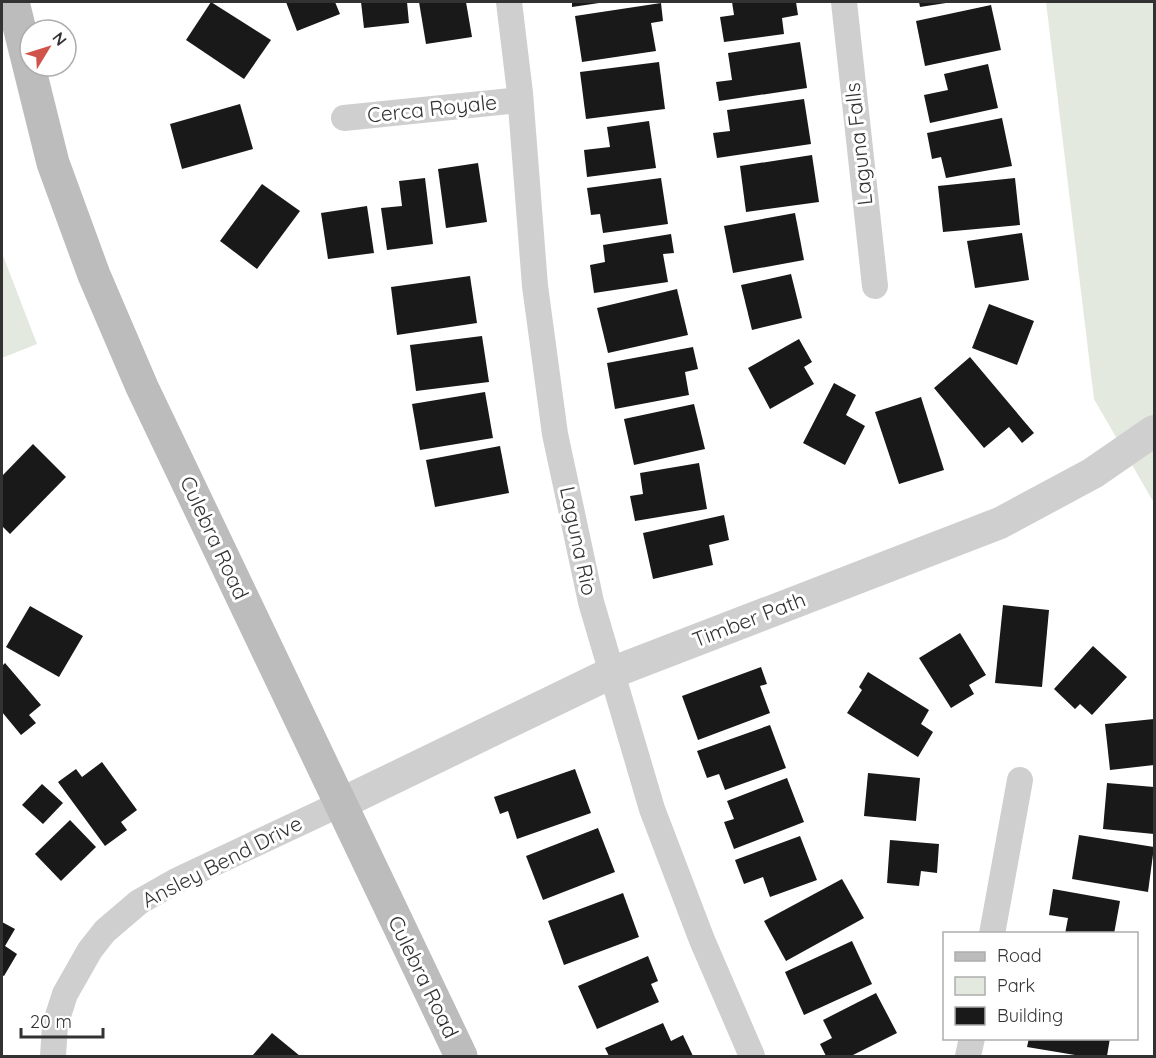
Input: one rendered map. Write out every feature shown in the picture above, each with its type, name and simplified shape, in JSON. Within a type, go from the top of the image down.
[{"type":"main road","name":"Culebra Road","points":[[13,2],[53,163],[94,275],[142,387],[461,1056]]},
{"type":"street","name":"Laguna Rio","points":[[509,2],[520,100],[535,286],[555,434],[591,603],[652,809],[702,940],[752,1056]]},
{"type":"street","name":"Laguna Falls","points":[[844,2],[874,286]]},
{"type":"street","name":"Cerca Royale","points":[[344,118],[520,100]]},
{"type":"street","name":"Timber Path","points":[[340,804],[611,673],[1000,523],[1093,473],[1155,430]]},
{"type":"street","points":[[992,932],[1020,780]]},
{"type":"street","name":"Ansley Bend Drive","points":[[52,1056],[55,1025],[65,994],[90,950],[105,931],[140,902],[176,881],[340,804]]},
{"type":"street","points":[[969,1056],[972,1040]]},
{"type":"green space","points":[[1046,2],[1154,2],[1154,503],[1094,399]]},
{"type":"green space","points":[[2,253],[37,344],[2,358]]},
{"type":"building","points":[[211,2],[271,40],[244,79],[186,40]]},
{"type":"building","points":[[286,2],[335,2],[340,14],[297,31]]},
{"type":"building","points":[[361,2],[407,2],[409,23],[364,28]]},
{"type":"building","points":[[419,2],[466,2],[472,37],[426,44]]},
{"type":"building","points":[[572,2],[599,2],[599,3],[572,7]]},
{"type":"building","points":[[732,2],[796,2],[798,15],[782,18],[784,34],[724,42],[720,17],[734,15]]},
{"type":"building","points":[[919,2],[946,2],[946,3],[920,7]]},
{"type":"building","points":[[661,3],[663,21],[651,23],[656,51],[582,62],[575,16]]},
{"type":"building","points":[[991,5],[1001,50],[925,66],[916,21]]},
{"type":"building","points":[[800,42],[807,88],[719,101],[716,82],[732,80],[728,53]]},
{"type":"building","points":[[659,62],[665,109],[586,119],[580,72]]},
{"type":"building","points":[[988,64],[998,108],[930,123],[924,95],[948,90],[944,74]]},
{"type":"building","points":[[804,99],[811,144],[717,158],[713,133],[730,131],[727,110]]},
{"type":"building","points":[[240,104],[253,149],[182,169],[170,124]]},
{"type":"building","points":[[1002,118],[1012,166],[946,178],[941,157],[932,159],[927,133]]},
{"type":"building","points":[[649,121],[656,168],[587,177],[584,150],[610,147],[607,127]]},
{"type":"building","points":[[812,155],[819,202],[746,212],[740,166]]},
{"type":"building","points":[[478,163],[487,222],[446,228],[438,169]]},
{"type":"building","points":[[425,178],[433,244],[387,250],[381,208],[402,206],[399,181]]},
{"type":"building","points":[[661,178],[668,224],[603,233],[600,214],[591,215],[587,188]]},
{"type":"building","points":[[1015,178],[1020,225],[943,232],[938,186]]},
{"type":"building","points":[[262,184],[300,211],[257,269],[220,241]]},
{"type":"building","points":[[367,206],[374,253],[328,259],[321,213]]},
{"type":"building","points":[[795,213],[804,260],[733,273],[724,226]]},
{"type":"building","points":[[1022,233],[1029,280],[975,288],[967,241]]},
{"type":"building","points":[[671,234],[674,253],[663,254],[668,282],[594,293],[590,265],[605,262],[603,245]]},
{"type":"building","points":[[791,274],[802,318],[752,330],[741,285]]},
{"type":"building","points":[[470,276],[477,323],[397,335],[391,287]]},
{"type":"building","points":[[677,289],[688,335],[608,353],[597,308]]},
{"type":"building","points":[[989,304],[1034,321],[1017,365],[972,348]]},
{"type":"building","points":[[482,336],[489,382],[416,391],[410,345]]},
{"type":"building","points":[[799,339],[812,362],[804,367],[814,384],[770,409],[748,368]]},
{"type":"building","points":[[693,347],[698,369],[685,372],[689,395],[615,409],[607,363]]},
{"type":"building","points":[[970,357],[1034,433],[1022,443],[1009,427],[984,448],[934,388]]},
{"type":"building","points":[[834,383],[856,395],[846,415],[865,426],[845,465],[803,443]]},
{"type":"building","points":[[485,392],[493,438],[420,450],[412,404]]},
{"type":"building","points":[[921,397],[944,470],[899,484],[875,412]]},
{"type":"building","points":[[694,404],[705,449],[634,465],[624,419]]},
{"type":"building","points":[[33,444],[66,477],[10,534],[2,526],[2,476]]},
{"type":"building","points":[[500,446],[509,493],[435,507],[426,460]]},
{"type":"building","points":[[699,463],[707,509],[635,521],[630,496],[643,494],[640,473]]},
{"type":"building","points":[[724,515],[729,540],[709,545],[713,565],[653,579],[643,533]]},
{"type":"building","points":[[1003,605],[1049,610],[1042,687],[995,683]]},
{"type":"building","points":[[30,606],[83,636],[59,677],[6,647]]},
{"type":"building","points":[[960,633],[986,675],[969,685],[974,694],[951,708],[919,658]]},
{"type":"building","points":[[1093,646],[1127,677],[1092,715],[1080,704],[1075,709],[1054,689]]},
{"type":"building","points":[[5,663],[41,705],[29,715],[36,723],[21,735],[2,712],[2,666]]},
{"type":"building","points":[[761,667],[767,684],[760,686],[770,713],[698,740],[682,696]]},
{"type":"building","points":[[868,672],[929,710],[921,724],[933,732],[918,757],[847,713],[862,690],[859,687]]},
{"type":"building","points":[[1154,719],[1154,765],[1110,770],[1105,724]]},
{"type":"building","points":[[770,725],[786,768],[725,790],[719,774],[707,778],[697,751]]},
{"type":"building","points":[[102,762],[137,810],[121,822],[127,830],[105,846],[58,782],[76,769],[82,777]]},
{"type":"building","points":[[575,769],[591,813],[517,839],[508,811],[500,814],[494,797]]},
{"type":"building","points":[[868,773],[920,778],[916,821],[864,816]]},
{"type":"building","points":[[787,778],[804,822],[734,849],[724,822],[734,819],[727,801]]},
{"type":"building","points":[[1107,783],[1154,787],[1154,834],[1103,829]]},
{"type":"building","points":[[42,784],[63,803],[43,824],[22,805]]},
{"type":"building","points":[[70,820],[96,847],[61,881],[35,854]]},
{"type":"building","points":[[598,828],[615,872],[543,900],[526,856]]},
{"type":"building","points":[[1079,835],[1154,847],[1148,892],[1072,879]]},
{"type":"building","points":[[800,836],[817,880],[770,897],[763,877],[744,884],[735,860]]},
{"type":"building","points":[[890,840],[939,844],[937,873],[921,871],[919,886],[887,883]]},
{"type":"building","points":[[842,879],[864,918],[786,961],[764,921]]},
{"type":"building","points":[[1053,889],[1120,901],[1114,932],[1065,932],[1068,918],[1049,915]]},
{"type":"building","points":[[623,893],[639,937],[564,965],[548,921]]},
{"type":"building","points":[[2,922],[15,929],[5,946],[17,954],[4,976],[2,975]]},
{"type":"building","points":[[852,941],[872,984],[804,1015],[785,972]]},
{"type":"building","points":[[648,956],[658,981],[651,984],[659,1002],[597,1029],[578,986]]},
{"type":"building","points":[[876,993],[897,1033],[851,1056],[826,1056],[820,1044],[832,1038],[823,1020]]},
{"type":"building","points":[[663,1023],[671,1041],[683,1035],[693,1056],[609,1056],[605,1048]]},
{"type":"building","points":[[272,1033],[300,1056],[252,1056]]},
{"type":"building","points":[[1029,1040],[1110,1040],[1107,1056],[1081,1056],[1027,1047]]}]
